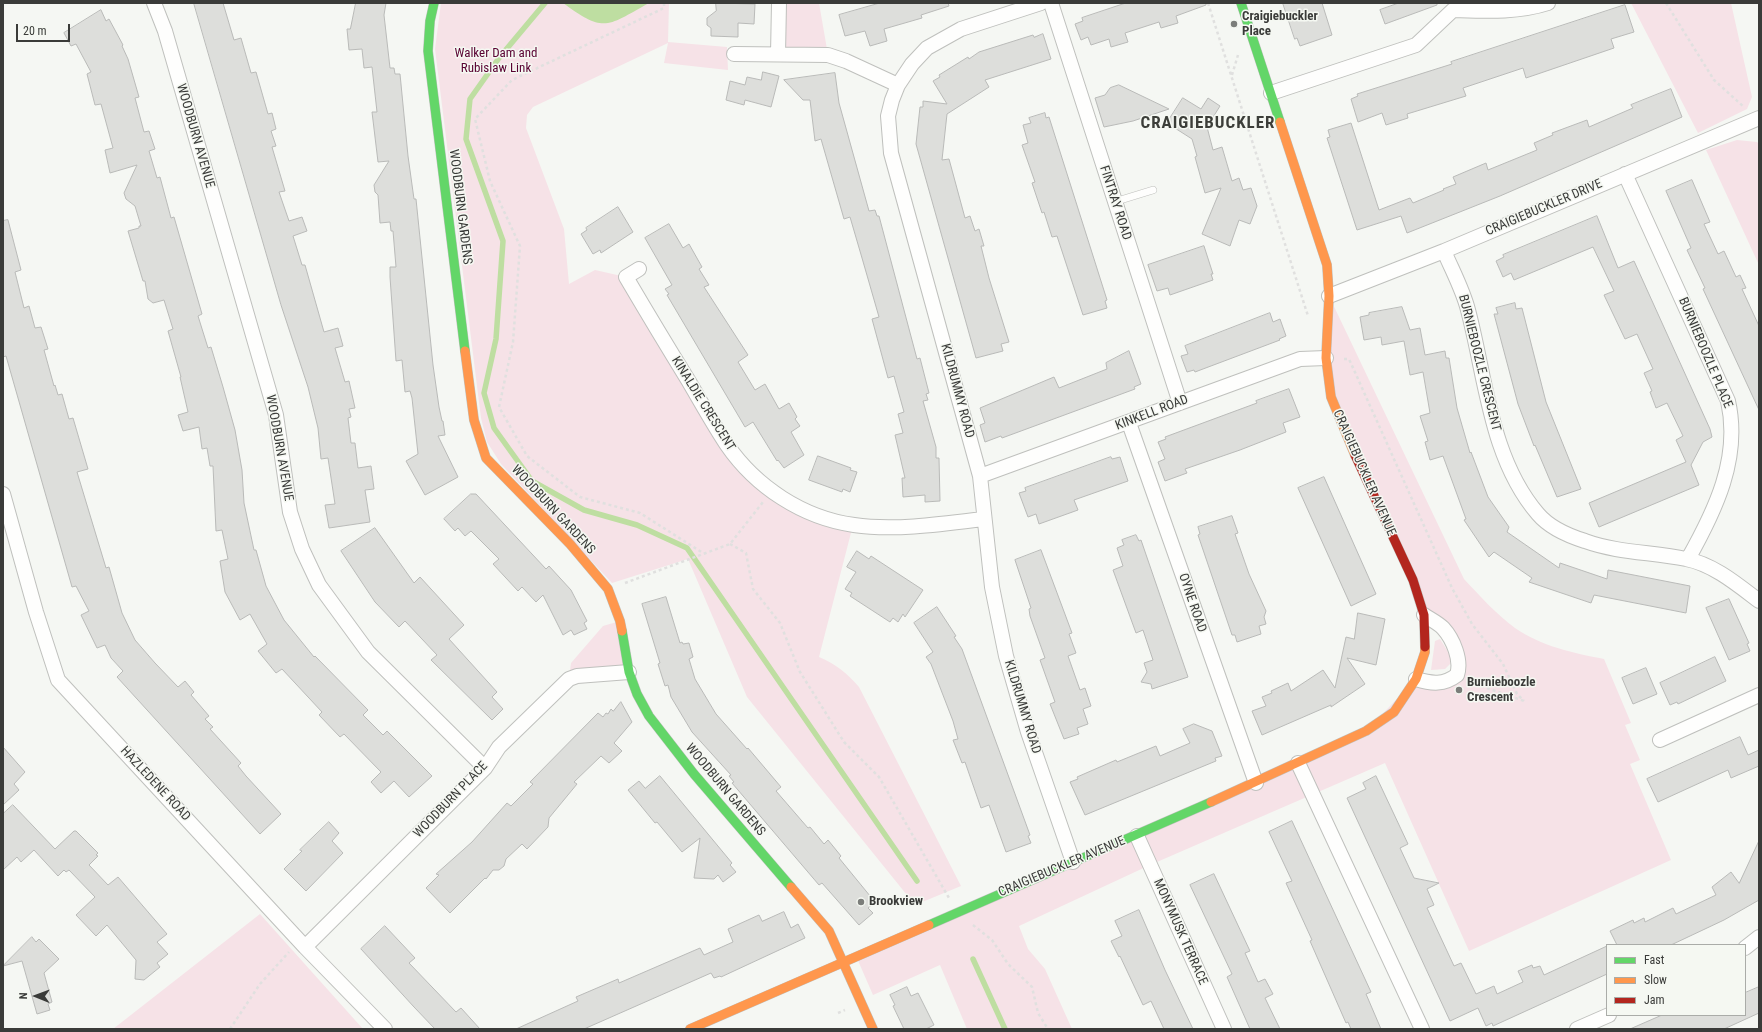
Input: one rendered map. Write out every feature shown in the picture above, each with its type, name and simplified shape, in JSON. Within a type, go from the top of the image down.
[{"type":"street","name":"WOODBURN AVENUE","points":[[154,3],[165,31],[276,415],[290,512],[302,549],[319,585],[368,652],[485,768]]},
{"type":"street","name":"WOODBURN GARDENS","points":[[434,3],[430,21],[428,51],[474,420],[486,458],[570,544],[608,589],[620,621],[629,672],[637,694],[649,716],[694,774],[829,931],[874,1029]]},
{"type":"street","points":[[778,3],[778,54]]},
{"type":"street","name":"KILDRUMMY ROAD","points":[[1042,3],[961,29],[927,48],[912,64],[898,85],[888,116],[891,153],[980,476],[983,519],[992,587],[1006,656],[1028,732],[1074,862]]},
{"type":"street","name":"FINTRAY ROAD","points":[[1051,3],[1180,403]]},
{"type":"street","name":"CRAIGIEBUCKLER AVENUE","points":[[690,1029],[843,961],[1137,836],[1256,783],[1366,731],[1394,712],[1416,679],[1425,652],[1424,615],[1413,580],[1345,434],[1331,397],[1326,358],[1329,296],[1327,265],[1241,3]]},
{"type":"street","points":[[1271,93],[1416,45],[1454,7],[1499,11],[1535,7],[1548,3]]},
{"type":"street","points":[[734,54],[828,55],[846,60],[898,85]]},
{"type":"street","name":"CRAIGIEBUCKLER DRIVE","points":[[1329,296],[1444,251],[1757,118]]},
{"type":"street","name":"BURNIEBOOZLE PLACE","points":[[1625,174],[1728,401],[1732,419],[1732,452],[1727,472],[1718,497],[1688,559]]},
{"type":"street","name":"BURNIEBOOZLE CRESCENT","points":[[1444,251],[1468,307],[1490,412],[1502,449],[1512,474],[1539,515],[1560,531],[1585,542],[1617,550],[1688,559],[1712,569],[1736,583],[1759,601]]},
{"type":"street","name":"KINALDIE CRESCENT","points":[[639,269],[626,277],[727,446],[771,492],[823,519],[853,525],[929,525],[983,519]]},
{"type":"street","name":"KINKELL ROAD","points":[[980,476],[1129,423],[1300,359],[1326,358]]},
{"type":"street","name":"OYNE ROAD","points":[[1129,423],[1256,783]]},
{"type":"street","name":"HAZLEDENE ROAD","points":[[3,494],[36,612],[58,680],[306,947],[385,1029]]},
{"type":"street","points":[[1416,679],[1430,683],[1442,683],[1457,675],[1459,669],[1458,656],[1442,628],[1424,615]]},
{"type":"street","name":"WOODBURN PLACE","points":[[306,947],[485,768],[499,747],[569,679],[578,676],[629,672]]},
{"type":"street","points":[[1660,740],[1759,695]]},
{"type":"street","points":[[1298,763],[1422,1029]]},
{"type":"street","name":"MONYMUSK TERRACE","points":[[1137,836],[1224,1029]]},
{"type":"street","points":[[1746,947],[1759,937]]},
{"type":"street","points":[[1577,1029],[1607,1016]]},
{"type":"lane","points":[[1114,202],[1153,190]]},
{"type":"path","points":[[664,3],[664,8],[512,80],[475,119],[490,181],[520,246],[513,342],[499,407],[527,456],[580,497],[640,513],[703,553]]},
{"type":"path","points":[[1208,3],[1309,317]]},
{"type":"path","points":[[1666,3],[1714,80],[1757,118]]},
{"type":"path","points":[[1326,358],[1349,359],[1452,588],[1472,624],[1503,664],[1517,694],[1524,701],[1495,692],[1467,681],[1457,675]]},
{"type":"path","points":[[608,589],[730,544],[771,492]]},
{"type":"path","points":[[730,544],[746,553],[752,589],[780,623],[800,672],[844,742],[879,777],[957,912],[992,940],[1008,964],[1032,987],[1038,1013],[1048,1029]]},
{"type":"path","points":[[230,1029],[260,984],[292,950],[296,935]]},
{"type":"green space","name":"Walker Dam and Rubislaw Link","points":[[441,3],[669,3],[668,42],[727,47],[728,70],[664,63],[668,43],[533,107],[527,115],[526,128],[564,229],[569,284],[595,270],[626,277],[727,446],[771,492],[853,525],[819,657],[841,669],[859,687],[961,886],[915,905],[747,697],[688,559],[612,583],[501,464],[487,442],[481,418],[435,49]]},
{"type":"green space","points":[[779,3],[819,3],[828,55],[778,54]]},
{"type":"green space","points":[[1631,3],[1731,3],[1752,97],[1747,109],[1698,133]]},
{"type":"green space","points":[[1737,140],[1757,142],[1759,144],[1759,265],[1706,150]]},
{"type":"green space","points":[[1329,296],[1464,579],[1501,617],[1525,634],[1536,640],[1558,648],[1604,659],[1631,723],[1625,725],[1640,760],[1630,764],[1671,860],[1469,951],[1385,763],[1150,865],[1019,926],[1028,949],[1045,969],[1072,1029],[967,1029],[940,965],[873,995],[856,956],[1366,731],[1416,679],[1451,680],[1458,656],[1424,615],[1331,397]]},
{"type":"green space","points":[[620,621],[629,672],[569,679],[571,663],[603,626]]},
{"type":"green space","points":[[1440,639],[1452,658],[1450,664],[1445,669],[1431,670],[1435,641]]},
{"type":"green space","points":[[260,914],[363,1029],[113,1029]]},
{"type":"shaded area","points":[[563,3],[649,3],[614,21],[598,23],[577,13]]},
{"type":"building","points":[[194,3],[223,3],[234,40],[241,38],[251,73],[256,72],[268,114],[272,113],[276,129],[271,131],[276,146],[272,147],[285,191],[279,192],[289,221],[302,217],[307,231],[293,236],[302,265],[305,265],[324,332],[338,328],[343,346],[335,348],[345,382],[349,381],[355,408],[349,409],[351,417],[348,418],[351,443],[355,443],[358,468],[371,466],[374,489],[365,490],[370,522],[329,528],[325,505],[335,504],[328,458],[321,459],[318,428],[308,387],[281,305]]},
{"type":"building","points":[[356,3],[386,3],[384,15],[390,68],[394,68],[395,74],[400,74],[408,156],[414,199],[416,199],[433,365],[445,435],[438,436],[458,477],[425,495],[406,461],[418,454],[412,398],[410,391],[405,392],[402,360],[396,361],[390,277],[390,267],[396,267],[393,231],[391,231],[390,222],[380,223],[378,195],[375,192],[374,185],[389,161],[378,162],[372,112],[377,112],[372,67],[364,68],[362,49],[349,50],[347,29],[350,29]]},
{"type":"building","points":[[716,3],[755,4],[754,24],[738,23],[738,37],[711,36],[711,28],[707,25],[707,18],[716,11]]},
{"type":"building","points":[[880,3],[948,3],[949,6],[921,15],[922,18],[884,29],[887,41],[870,46],[865,31],[845,36],[839,15]]},
{"type":"building","points":[[1126,3],[1206,3],[1206,5],[1176,16],[1178,23],[1161,28],[1159,22],[1125,33],[1128,42],[1111,47],[1109,39],[1091,45],[1088,37],[1081,40],[1075,24],[1083,21],[1082,18]]},
{"type":"building","points":[[1283,3],[1322,3],[1332,35],[1300,46],[1297,38],[1295,39]]},
{"type":"building","points":[[1399,3],[1437,3],[1437,5],[1385,24],[1380,10]]},
{"type":"building","points":[[1625,5],[1634,32],[1611,39],[1614,48],[1526,78],[1523,68],[1463,88],[1466,96],[1407,114],[1408,118],[1386,125],[1382,113],[1358,122],[1351,99],[1358,96],[1357,94],[1452,64],[1451,62]]},
{"type":"building","points":[[101,10],[106,21],[109,19],[123,45],[122,46],[128,59],[139,97],[135,98],[144,132],[149,131],[155,149],[149,151],[157,178],[160,177],[171,218],[174,217],[202,314],[198,316],[208,348],[211,347],[235,430],[242,470],[244,503],[254,550],[256,550],[266,586],[284,620],[314,657],[315,656],[368,710],[363,715],[383,735],[387,731],[432,776],[409,797],[394,781],[381,793],[371,782],[381,772],[344,734],[340,737],[319,715],[322,712],[282,669],[276,673],[258,651],[267,644],[250,614],[240,620],[225,592],[220,561],[228,559],[222,530],[216,531],[213,466],[210,466],[207,448],[202,449],[199,427],[183,431],[178,415],[188,412],[181,377],[168,331],[173,329],[164,300],[153,303],[148,299],[145,281],[143,281],[128,231],[141,226],[135,206],[126,199],[124,193],[137,165],[110,173],[105,150],[113,148],[101,104],[95,105],[87,74],[91,72],[76,44],[71,46],[64,33]]},
{"type":"building","points":[[1043,34],[1051,59],[985,80],[989,87],[947,114],[942,160],[949,159],[965,218],[970,216],[975,231],[979,229],[984,246],[981,246],[989,278],[1009,342],[1001,344],[1003,351],[976,358],[916,144],[920,107],[923,107],[923,101],[947,104],[933,81],[940,77],[939,75],[968,57],[969,59],[979,52],[1033,35],[1034,37]]},
{"type":"building","points":[[763,72],[779,76],[771,107],[745,100],[744,105],[726,100],[730,81],[745,85],[747,77],[761,80]]},
{"type":"building","points":[[835,73],[839,103],[869,211],[875,210],[877,216],[879,216],[917,359],[920,358],[929,393],[926,394],[928,400],[923,401],[936,447],[936,458],[939,458],[940,501],[925,502],[925,495],[903,497],[902,478],[905,478],[895,435],[903,433],[898,414],[904,412],[894,376],[888,378],[872,319],[879,317],[850,217],[844,219],[821,139],[815,141],[810,100],[803,100],[784,80]]},
{"type":"building","points":[[1119,85],[1169,109],[1133,121],[1104,127],[1095,98],[1105,95],[1110,88]]},
{"type":"building","points":[[1671,89],[1682,117],[1500,196],[1407,233],[1401,216],[1357,230],[1327,138],[1330,137],[1328,130],[1351,123],[1379,210],[1410,198],[1413,203],[1456,184],[1453,177],[1486,163],[1488,170],[1537,150],[1534,143],[1553,135],[1552,133],[1587,120],[1589,127],[1633,108],[1631,105]]},
{"type":"building","points":[[1183,98],[1201,109],[1208,98],[1220,106],[1207,127],[1213,150],[1222,147],[1232,181],[1239,178],[1243,190],[1251,188],[1257,206],[1250,224],[1239,220],[1230,246],[1202,234],[1221,188],[1205,193],[1195,157],[1197,156],[1192,139],[1167,123]]},
{"type":"building","points":[[1045,113],[1046,118],[1049,117],[1107,300],[1105,301],[1107,308],[1083,315],[1057,236],[1052,237],[1044,212],[1042,213],[1032,183],[1035,182],[1022,145],[1028,143],[1023,125],[1031,123],[1029,118]]},
{"type":"building","points":[[1692,180],[1710,222],[1704,224],[1718,254],[1724,251],[1736,277],[1740,275],[1746,288],[1742,289],[1759,326],[1759,410],[1703,289],[1705,288],[1687,250],[1691,248],[1666,191]]},
{"type":"building","points":[[618,207],[633,232],[601,253],[600,250],[593,254],[581,234],[587,230],[586,228]]},
{"type":"building","points":[[1597,216],[1618,268],[1634,261],[1710,429],[1712,437],[1703,442],[1691,465],[1699,485],[1599,527],[1589,503],[1686,462],[1676,440],[1683,436],[1667,403],[1656,408],[1650,392],[1652,391],[1644,373],[1653,369],[1637,334],[1625,339],[1604,295],[1614,291],[1593,247],[1514,280],[1511,273],[1503,277],[1496,261],[1504,257],[1503,255]]},
{"type":"building","points":[[8,220],[21,270],[15,272],[24,308],[29,306],[35,328],[41,327],[48,349],[44,350],[54,386],[55,385],[58,395],[62,394],[69,419],[73,418],[88,469],[77,472],[106,568],[109,567],[122,613],[135,640],[155,663],[178,687],[185,681],[194,692],[191,695],[209,716],[205,719],[213,727],[210,729],[241,763],[238,766],[246,776],[281,814],[260,834],[117,677],[123,671],[111,658],[105,645],[97,648],[81,615],[89,611],[76,586],[72,587],[6,356],[3,357],[3,221]]},
{"type":"building","points":[[669,224],[683,248],[689,244],[702,267],[699,269],[709,285],[704,287],[748,355],[738,362],[755,390],[765,384],[779,409],[789,403],[797,417],[795,419],[800,426],[791,432],[804,455],[784,468],[778,460],[777,461],[753,422],[745,427],[667,295],[669,294],[665,289],[672,285],[645,238]]},
{"type":"building","points":[[1204,246],[1213,274],[1211,274],[1213,280],[1170,295],[1168,288],[1157,291],[1148,265]]},
{"type":"building","points":[[1515,303],[1516,309],[1522,308],[1546,402],[1581,489],[1557,497],[1535,445],[1534,446],[1518,404],[1494,314],[1498,314],[1496,308]]},
{"type":"building","points":[[1402,307],[1410,330],[1420,328],[1425,355],[1445,351],[1446,358],[1449,358],[1457,408],[1470,453],[1471,452],[1488,497],[1509,527],[1507,532],[1559,568],[1560,563],[1607,579],[1608,570],[1690,586],[1686,613],[1594,595],[1591,603],[1529,582],[1532,578],[1494,552],[1489,557],[1464,520],[1466,519],[1443,456],[1430,460],[1425,442],[1428,441],[1420,416],[1430,413],[1423,372],[1410,375],[1404,341],[1382,345],[1381,337],[1364,340],[1360,317],[1369,315],[1369,313]]},
{"type":"building","points":[[1270,313],[1273,322],[1280,319],[1286,336],[1279,339],[1280,340],[1195,372],[1194,370],[1187,372],[1181,356],[1188,354],[1185,346]]},
{"type":"building","points":[[1129,351],[1141,384],[1134,387],[1135,389],[1002,438],[1001,436],[985,442],[980,425],[985,423],[980,408],[1054,377],[1059,388],[1107,369],[1106,363]]},
{"type":"building","points":[[1289,389],[1300,417],[1283,423],[1286,432],[1185,469],[1187,473],[1165,481],[1158,462],[1165,459],[1158,442],[1166,439],[1165,437],[1257,403],[1256,401]]},
{"type":"building","points":[[818,456],[851,468],[850,470],[857,472],[850,492],[843,489],[842,492],[809,480]]},
{"type":"building","points":[[1111,457],[1112,459],[1120,457],[1128,481],[1074,500],[1078,510],[1039,524],[1036,514],[1028,517],[1019,493],[1026,491],[1025,488]]},
{"type":"building","points":[[1324,477],[1376,594],[1351,606],[1298,488]]},
{"type":"building","points":[[471,494],[476,494],[546,569],[549,566],[571,590],[587,621],[584,623],[587,629],[574,635],[571,630],[563,635],[543,595],[536,602],[522,587],[518,591],[493,564],[499,559],[471,531],[465,536],[458,528],[455,531],[444,519]]},
{"type":"building","points":[[1232,516],[1238,533],[1235,534],[1249,574],[1266,611],[1264,617],[1266,624],[1259,626],[1261,634],[1237,642],[1235,635],[1232,635],[1198,535],[1200,534],[1198,527]]},
{"type":"building","points":[[375,528],[414,583],[420,577],[464,625],[449,639],[497,692],[492,697],[503,709],[492,720],[431,660],[437,655],[405,621],[399,627],[375,602],[341,551]]},
{"type":"building","points":[[1136,535],[1139,541],[1141,540],[1188,677],[1152,689],[1151,684],[1141,682],[1147,672],[1144,663],[1153,660],[1143,630],[1136,633],[1113,570],[1123,566],[1117,548],[1124,545],[1122,540]]},
{"type":"building","points":[[1041,550],[1072,633],[1069,634],[1076,653],[1068,656],[1080,690],[1085,688],[1091,706],[1083,709],[1088,724],[1077,728],[1079,734],[1064,739],[1050,704],[1055,702],[1040,660],[1045,658],[1030,616],[1029,609],[1031,608],[1015,560]]},
{"type":"building","points":[[857,551],[869,559],[871,556],[923,590],[905,617],[903,614],[898,622],[893,618],[890,622],[850,596],[852,593],[845,589],[856,572],[847,567]]},
{"type":"building","points":[[666,597],[680,643],[689,643],[693,657],[689,659],[695,679],[716,714],[747,749],[748,748],[781,787],[776,791],[808,828],[810,827],[824,844],[828,840],[841,856],[839,858],[875,902],[868,908],[873,913],[859,925],[822,883],[819,885],[732,783],[734,782],[729,776],[731,775],[692,732],[671,697],[668,685],[665,686],[658,664],[660,663],[642,604]]},
{"type":"building","points":[[1729,599],[1749,643],[1747,644],[1750,651],[1729,660],[1706,608]]},
{"type":"building","points":[[937,607],[956,636],[954,637],[962,649],[1030,835],[1028,836],[1031,843],[1006,852],[989,805],[981,808],[965,762],[962,763],[953,740],[958,739],[953,721],[931,664],[926,657],[933,652],[914,623]]},
{"type":"building","points":[[1358,613],[1385,619],[1376,665],[1347,658],[1365,684],[1331,707],[1331,705],[1262,735],[1252,711],[1266,706],[1262,697],[1272,693],[1271,691],[1288,683],[1291,691],[1323,670],[1335,688],[1346,637],[1354,639]]},
{"type":"building","points":[[1715,657],[1726,681],[1678,704],[1677,702],[1670,705],[1660,683]]},
{"type":"building","points":[[1646,668],[1657,694],[1633,704],[1622,678]]},
{"type":"building","points":[[621,702],[632,722],[614,743],[622,751],[609,763],[601,756],[574,782],[577,784],[549,818],[548,827],[527,849],[522,844],[506,859],[504,866],[499,870],[493,870],[486,879],[485,878],[450,913],[426,888],[439,875],[436,874],[472,842],[507,803],[511,806],[533,784],[530,782],[598,713],[603,717],[606,713],[608,714],[611,709],[613,711]]},
{"type":"building","points":[[1194,724],[1212,731],[1222,756],[1215,758],[1216,761],[1085,815],[1070,782],[1078,779],[1077,777],[1116,760],[1117,762],[1156,746],[1160,756],[1190,743],[1183,729]]},
{"type":"building","points":[[1740,737],[1748,755],[1759,750],[1759,766],[1731,778],[1728,770],[1658,802],[1647,779]]},
{"type":"building","points":[[3,747],[25,772],[14,784],[19,790],[3,805]]},
{"type":"building","points":[[660,776],[732,863],[730,865],[736,872],[723,882],[718,875],[714,879],[694,878],[700,838],[682,852],[657,822],[655,823],[628,790],[639,781],[645,788]]},
{"type":"building","points":[[1376,776],[1408,844],[1400,848],[1414,878],[1439,883],[1427,889],[1434,905],[1427,908],[1454,966],[1461,963],[1476,994],[1494,986],[1497,994],[1523,982],[1518,971],[1532,965],[1533,968],[1540,966],[1544,975],[1606,946],[1606,974],[1493,1026],[1492,1023],[1486,1026],[1478,1008],[1450,1021],[1347,798],[1366,789],[1363,783]]},
{"type":"building","points":[[13,805],[55,849],[74,831],[76,831],[98,853],[96,855],[98,856],[89,865],[108,885],[118,877],[167,934],[157,942],[168,954],[157,963],[160,967],[144,980],[135,979],[136,960],[107,925],[96,936],[76,915],[95,897],[69,870],[66,872],[64,870],[58,876],[34,850],[21,862],[17,857],[3,870],[3,814]]},
{"type":"building","points":[[1292,821],[1371,992],[1366,994],[1381,1029],[1351,1029],[1348,1022],[1346,1023],[1310,941],[1312,940],[1286,883],[1292,881],[1269,832]]},
{"type":"building","points":[[329,822],[339,833],[332,841],[343,853],[306,891],[284,869],[302,851],[300,850]]},
{"type":"building","points":[[1759,841],[1759,900],[1724,920],[1673,944],[1616,944],[1610,931],[1633,920],[1634,923],[1644,918],[1645,922],[1673,908],[1676,914],[1716,895],[1712,887],[1731,872],[1739,883]]},
{"type":"building","points":[[1214,874],[1250,951],[1245,953],[1258,982],[1265,979],[1273,994],[1265,998],[1280,1029],[1250,1029],[1227,977],[1232,974],[1190,885]]},
{"type":"building","points":[[1139,910],[1193,1029],[1164,1029],[1151,1001],[1143,1005],[1120,956],[1119,957],[1111,941],[1122,936],[1115,921]]},
{"type":"building","points":[[784,912],[791,928],[798,924],[805,938],[721,977],[714,978],[711,973],[584,1029],[516,1029],[578,1001],[576,997],[618,979],[619,983],[700,948],[704,955],[733,942],[728,929],[759,915],[762,921]]},
{"type":"building","points":[[385,926],[415,958],[409,963],[456,1012],[461,1008],[480,1029],[435,1029],[414,1007],[361,949]]},
{"type":"building","points":[[32,937],[36,942],[39,939],[59,959],[44,973],[52,1002],[48,1004],[50,1010],[37,1014],[22,961],[3,966]]},
{"type":"building","points":[[907,987],[911,996],[918,993],[934,1025],[926,1029],[904,1029],[893,1006],[895,1005],[890,995]]},
{"type":"building","points":[[1759,987],[1759,1013],[1724,1029],[1630,1029],[1660,1016],[1746,1016],[1746,993]]},
{"type":"waterway","points":[[545,3],[499,58],[470,99],[466,139],[503,241],[496,339],[484,393],[494,428],[532,481],[584,510],[637,525],[687,548],[917,881]]},
{"type":"waterway","points":[[973,959],[1005,1029]]},
{"type":"traffic: fast","points":[[434,3],[430,21],[428,51],[465,351]]},
{"type":"traffic: fast","points":[[1241,3],[1280,122]]},
{"type":"traffic: fast","points":[[622,631],[629,672],[637,694],[649,716],[694,774],[791,887]]},
{"type":"traffic: fast","points":[[929,925],[1211,802]]},
{"type":"traffic: slow","points":[[1280,122],[1327,265],[1329,296],[1326,358],[1331,397],[1355,455]]},
{"type":"traffic: slow","points":[[465,351],[474,420],[486,458],[570,544],[608,589],[620,621],[622,631]]},
{"type":"traffic: slow","points":[[1211,802],[1366,731],[1394,712],[1416,679],[1425,652],[1425,647]]},
{"type":"traffic: slow","points":[[791,887],[829,931],[873,1029]]},
{"type":"traffic: slow","points":[[690,1029],[929,925]]},
{"type":"traffic: jam","points":[[1355,455],[1413,580],[1424,615],[1425,647]]},
{"type":"place","name":"Craigiebuckler Place","points":[[1234,24]]},
{"type":"place","name":"Burnieboozle Crescent","points":[[1459,690]]},
{"type":"place","name":"Brookview","points":[[861,902]]},
{"type":"district","name":"CRAIGIEBUCKLER","points":[[1208,124]]}]
